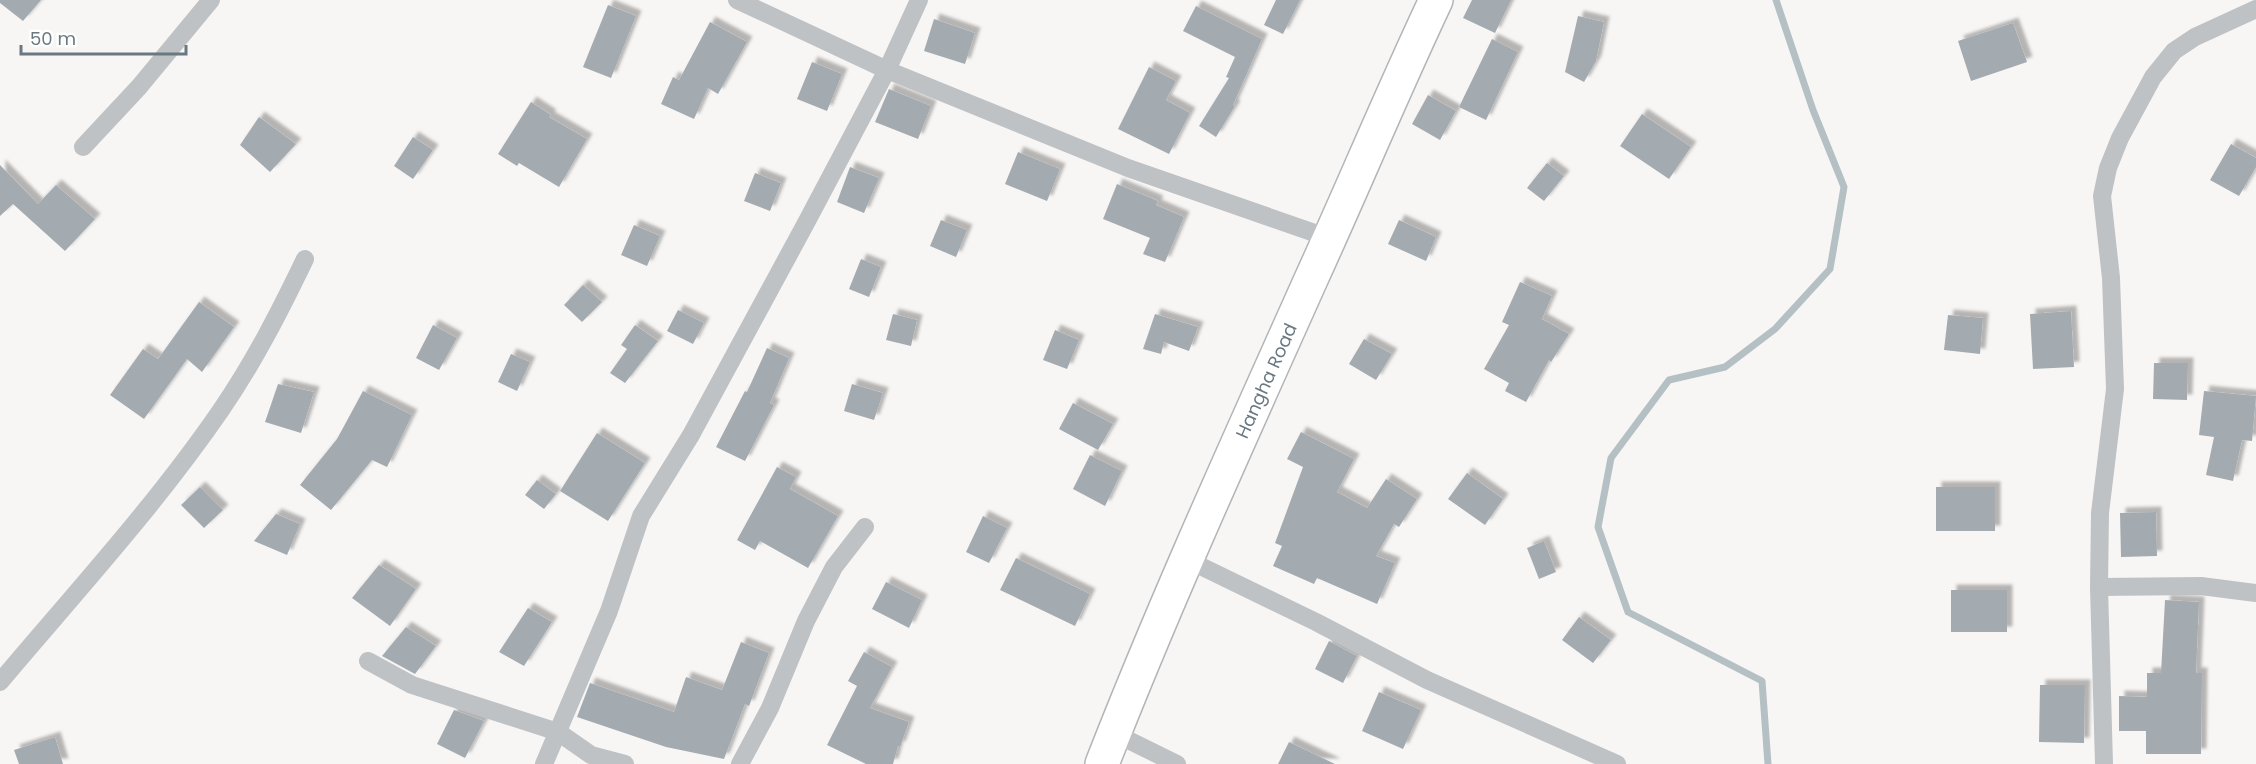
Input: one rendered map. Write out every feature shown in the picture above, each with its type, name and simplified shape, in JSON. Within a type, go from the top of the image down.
[{"type":"highway","name":"Hangha Road","points":[[1102,764],[1130,691],[1436,0]]},
{"type":"street","points":[[83,147],[139,87],[211,0]]},
{"type":"street","points":[[737,0],[887,70],[1128,168],[1329,238]]},
{"type":"street","points":[[544,764],[609,611],[641,516],[691,435],[887,70],[919,0]]},
{"type":"street","points":[[2104,764],[2098,587],[2100,513],[2115,389],[2111,278],[2102,196],[2108,168],[2120,138],[2153,77],[2174,51],[2194,37],[2256,9]]},
{"type":"street","points":[[0,682],[170,479],[222,408],[273,326],[305,259]]},
{"type":"street","points":[[740,764],[770,708],[806,621],[834,567],[865,527]]},
{"type":"street","points":[[1188,560],[1317,622],[1427,680],[1617,764]]},
{"type":"street","points":[[2098,587],[2201,586],[2256,593]]},
{"type":"street","points":[[368,661],[412,685],[558,732],[591,755],[625,764]]},
{"type":"street","points":[[1114,733],[1177,764]]},
{"type":"building","points":[[0,0],[41,0],[23,21],[0,3]]},
{"type":"building","points":[[1276,0],[1300,0],[1283,34],[1264,25]]},
{"type":"building","points":[[1472,0],[1511,0],[1495,33],[1463,18]]},
{"type":"building","points":[[608,5],[636,16],[611,78],[583,67]]},
{"type":"building","points":[[1196,6],[1262,39],[1233,105],[1235,106],[1216,137],[1199,126],[1229,78],[1226,77],[1235,57],[1183,31]]},
{"type":"building","points":[[1578,16],[1604,22],[1596,61],[1584,82],[1565,72]]},
{"type":"building","points":[[934,19],[975,33],[965,64],[924,51]]},
{"type":"building","points":[[710,22],[747,42],[718,94],[708,88],[694,119],[661,104],[673,77],[679,80]]},
{"type":"building","points":[[2013,23],[2027,62],[1971,81],[1958,41]]},
{"type":"building","points":[[1492,39],[1518,52],[1486,120],[1459,107]]},
{"type":"building","points":[[812,62],[842,74],[827,111],[797,99]]},
{"type":"building","points":[[1149,67],[1176,81],[1166,100],[1190,113],[1169,154],[1118,129]]},
{"type":"building","points":[[889,89],[931,106],[918,139],[875,122]]},
{"type":"building","points":[[1428,95],[1456,111],[1440,140],[1412,124]]},
{"type":"building","points":[[531,102],[551,115],[549,117],[587,139],[559,187],[519,163],[517,166],[498,154]]},
{"type":"building","points":[[1642,114],[1691,147],[1669,179],[1620,146]]},
{"type":"building","points":[[259,117],[296,144],[270,172],[240,145]]},
{"type":"building","points":[[413,137],[433,150],[413,179],[394,166]]},
{"type":"building","points":[[2231,144],[2256,158],[2256,167],[2239,196],[2210,180]]},
{"type":"building","points":[[1018,152],[1060,169],[1047,201],[1005,184]]},
{"type":"building","points":[[1547,163],[1564,176],[1544,201],[1527,188]]},
{"type":"building","points":[[0,165],[38,204],[56,185],[95,219],[65,251],[13,204],[0,216]]},
{"type":"building","points":[[850,167],[879,178],[864,213],[837,202]]},
{"type":"building","points":[[755,173],[781,183],[770,211],[744,201]]},
{"type":"building","points":[[1117,184],[1158,201],[1156,205],[1184,217],[1165,262],[1143,254],[1150,238],[1103,219]]},
{"type":"building","points":[[941,220],[967,230],[956,257],[930,246]]},
{"type":"building","points":[[1399,220],[1436,237],[1426,261],[1388,244]]},
{"type":"building","points":[[634,225],[660,236],[647,266],[621,255]]},
{"type":"building","points":[[861,259],[881,267],[869,297],[849,289]]},
{"type":"building","points":[[1520,282],[1552,296],[1542,319],[1569,334],[1551,362],[1549,360],[1526,402],[1505,391],[1509,383],[1484,369],[1509,325],[1502,322]]},
{"type":"building","points":[[583,285],[602,302],[582,322],[564,305]]},
{"type":"building","points":[[199,302],[234,327],[202,372],[187,359],[144,419],[110,395],[143,349],[158,359]]},
{"type":"building","points":[[678,310],[704,323],[693,344],[667,331]]},
{"type":"building","points":[[2071,311],[2074,367],[2033,369],[2030,314]]},
{"type":"building","points":[[893,314],[917,320],[911,346],[886,340]]},
{"type":"building","points":[[1155,314],[1198,327],[1189,351],[1164,342],[1161,354],[1143,349]]},
{"type":"building","points":[[1948,315],[1983,318],[1980,354],[1944,350]]},
{"type":"building","points":[[433,325],[457,338],[439,370],[416,358]]},
{"type":"building","points":[[635,325],[658,341],[625,383],[610,373],[627,349],[621,345]]},
{"type":"building","points":[[1055,330],[1079,340],[1067,369],[1043,360]]},
{"type":"building","points":[[1364,339],[1392,354],[1376,380],[1349,364]]},
{"type":"building","points":[[767,348],[789,358],[770,403],[774,405],[745,461],[716,447],[745,391],[747,392]]},
{"type":"building","points":[[511,354],[530,362],[517,391],[498,382]]},
{"type":"building","points":[[2154,363],[2188,363],[2187,400],[2153,399]]},
{"type":"building","points":[[278,384],[314,392],[301,433],[265,422]]},
{"type":"building","points":[[852,384],[883,393],[874,420],[844,411]]},
{"type":"building","points":[[363,391],[412,415],[387,467],[372,460],[331,510],[300,485],[337,439]]},
{"type":"building","points":[[2204,391],[2256,396],[2252,441],[2242,440],[2233,481],[2206,475],[2214,437],[2199,435]]},
{"type":"building","points":[[1073,403],[1113,424],[1098,450],[1059,429]]},
{"type":"building","points":[[1301,432],[1354,459],[1337,492],[1367,508],[1386,479],[1417,499],[1399,527],[1394,524],[1376,556],[1395,563],[1377,604],[1317,578],[1314,584],[1273,566],[1282,546],[1275,543],[1303,467],[1287,459]]},
{"type":"building","points":[[597,433],[645,463],[608,521],[560,491]]},
{"type":"building","points":[[1090,455],[1122,471],[1105,506],[1073,489]]},
{"type":"building","points":[[777,467],[796,477],[790,489],[838,516],[808,568],[760,541],[755,550],[737,540]]},
{"type":"building","points":[[1467,473],[1503,499],[1485,525],[1448,499]]},
{"type":"building","points":[[537,480],[556,494],[544,509],[525,495]]},
{"type":"building","points":[[200,487],[223,510],[204,528],[181,505]]},
{"type":"building","points":[[1936,487],[1995,487],[1995,531],[1936,531]]},
{"type":"building","points":[[2156,512],[2157,556],[2121,557],[2120,513]]},
{"type":"building","points":[[276,514],[300,524],[287,555],[254,541]]},
{"type":"building","points":[[983,516],[1007,528],[989,563],[966,552]]},
{"type":"building","points":[[1544,541],[1556,572],[1539,579],[1527,548]]},
{"type":"building","points":[[1016,558],[1090,594],[1075,626],[1000,590]]},
{"type":"building","points":[[379,565],[416,589],[390,626],[352,598]]},
{"type":"building","points":[[886,582],[922,600],[909,628],[872,609]]},
{"type":"building","points":[[1951,590],[2007,590],[2007,632],[1951,632]]},
{"type":"building","points":[[2165,600],[2199,602],[2196,673],[2202,673],[2201,754],[2146,754],[2146,731],[2119,731],[2119,696],[2147,697],[2147,673],[2161,673]]},
{"type":"building","points":[[528,608],[552,622],[524,666],[499,652]]},
{"type":"building","points":[[1579,617],[1611,640],[1593,663],[1562,640]]},
{"type":"building","points":[[406,627],[436,646],[415,674],[382,656]]},
{"type":"building","points":[[1329,641],[1357,656],[1343,683],[1315,669]]},
{"type":"building","points":[[741,642],[769,653],[749,706],[745,704],[724,759],[666,747],[577,717],[590,683],[674,712],[686,677],[722,690]]},
{"type":"building","points":[[864,652],[892,667],[870,708],[909,722],[893,764],[866,764],[827,745],[857,686],[848,681]]},
{"type":"building","points":[[2040,685],[2085,685],[2084,743],[2039,742]]},
{"type":"building","points":[[1379,692],[1421,710],[1403,749],[1362,731]]},
{"type":"building","points":[[454,710],[484,721],[465,758],[437,744]]},
{"type":"building","points":[[55,737],[63,764],[19,764],[14,750]]},
{"type":"building","points":[[1289,742],[1335,764],[1278,764]]},
{"type":"waterway","points":[[1768,764],[1762,681],[1628,612],[1598,527],[1611,458],[1669,380],[1725,367],[1775,329],[1830,269],[1844,187],[1813,110],[1776,0]]}]
